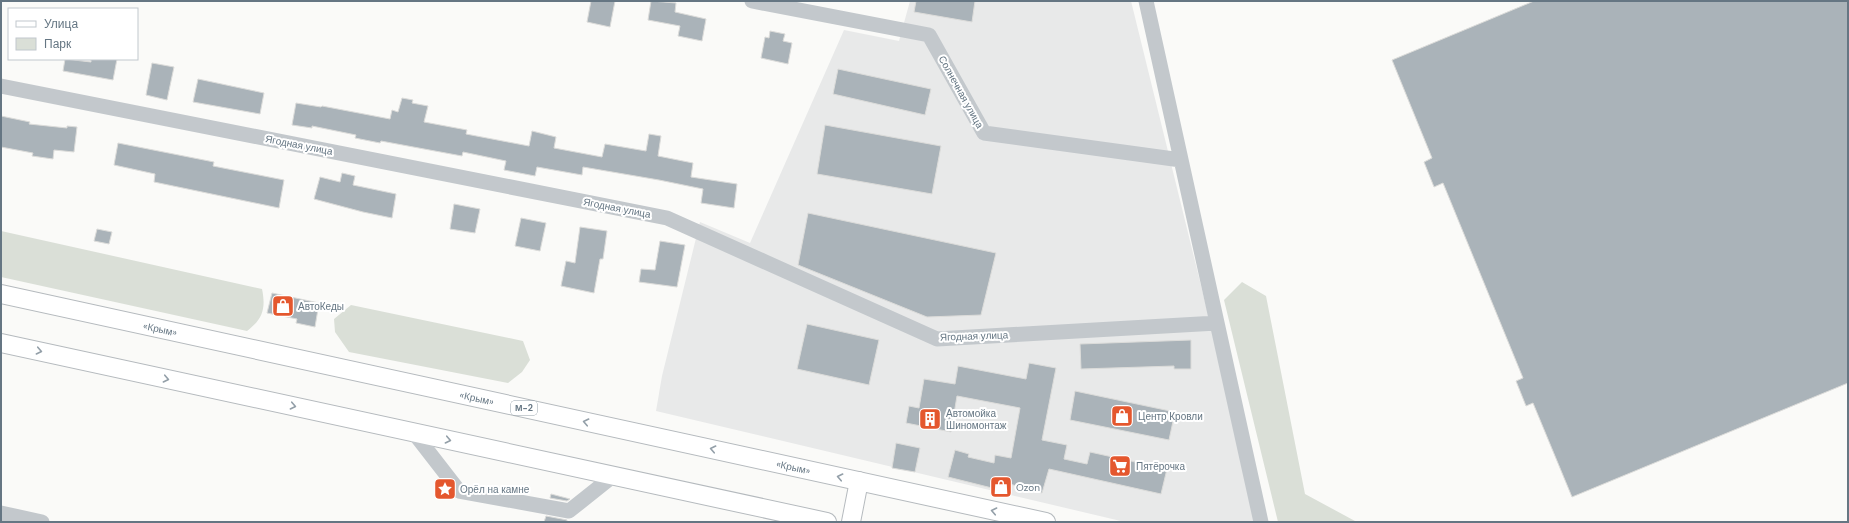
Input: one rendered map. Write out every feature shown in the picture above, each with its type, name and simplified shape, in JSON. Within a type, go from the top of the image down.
[{"type":"main road","name":"«Крым»","points":[[1,294],[1046,522]]},
{"type":"main road","points":[[1,343],[827,522]]},
{"type":"main road","points":[[851,522],[859,481]]},
{"type":"street","name":"Солнечная улица","points":[[752,1],[930,35],[984,133],[1181,160]]},
{"type":"street","points":[[1146,1],[1261,522]]},
{"type":"street","name":"Ягодная улица","points":[[1,86],[667,218],[938,339],[1217,323]]},
{"type":"street","points":[[414,433],[459,491],[569,511],[613,476]]},
{"type":"street","points":[[5,516],[42,522]]},
{"type":"shaded area","points":[[910,1],[1131,1],[1209,318],[1254,522],[1125,522],[656,411],[662,376],[700,222],[750,243],[844,30],[899,41]]},
{"type":"green space","points":[[1,231],[262,289],[264,302],[262,313],[257,322],[247,331],[1,277]]},
{"type":"green space","points":[[1242,282],[1266,296],[1305,494],[1355,521],[1364,522],[1278,522],[1224,300]]},
{"type":"green space","points":[[351,305],[523,341],[530,360],[522,372],[508,383],[349,352],[335,332],[334,319]]},
{"type":"building","points":[[591,1],[615,1],[610,27],[587,22]]},
{"type":"building","points":[[651,1],[676,3],[675,12],[706,19],[702,41],[678,36],[680,26],[648,20]]},
{"type":"building","points":[[916,1],[975,1],[972,22],[914,12]]},
{"type":"building","points":[[1534,1],[1848,1],[1848,383],[1572,497],[1533,403],[1526,406],[1516,381],[1523,378],[1443,183],[1434,187],[1424,162],[1432,158],[1392,60]]},
{"type":"building","points":[[770,31],[785,34],[783,41],[792,43],[788,64],[761,58],[765,37],[769,38]]},
{"type":"building","points":[[65,60],[91,62],[91,60],[117,60],[113,80],[63,71]]},
{"type":"building","points":[[152,63],[174,67],[167,100],[146,95]]},
{"type":"building","points":[[838,69],[931,89],[925,115],[833,94]]},
{"type":"building","points":[[198,79],[264,93],[260,114],[193,102]]},
{"type":"building","points":[[402,98],[413,100],[412,103],[428,106],[424,122],[467,130],[466,134],[529,146],[532,131],[556,137],[554,148],[602,157],[605,144],[646,151],[649,134],[661,136],[658,156],[693,163],[691,177],[737,184],[734,208],[701,203],[703,189],[659,180],[583,167],[582,175],[537,167],[535,176],[504,170],[506,161],[463,152],[462,156],[381,141],[380,143],[355,138],[356,135],[312,126],[312,128],[292,125],[296,103],[322,106],[390,119],[392,110],[398,112]]},
{"type":"building","points":[[1,116],[30,122],[29,124],[67,128],[67,126],[77,127],[74,152],[54,150],[53,159],[32,156],[33,153],[1,147]]},
{"type":"building","points":[[825,125],[941,146],[932,194],[817,174]]},
{"type":"building","points":[[118,143],[214,162],[213,166],[284,180],[279,208],[154,182],[155,174],[114,165]]},
{"type":"building","points":[[342,173],[355,176],[353,185],[396,194],[392,218],[314,199],[320,177],[340,182]]},
{"type":"building","points":[[454,204],[480,209],[475,233],[450,229]]},
{"type":"building","points":[[808,213],[996,253],[981,315],[927,317],[798,265]]},
{"type":"building","points":[[521,218],[546,223],[540,251],[515,246]]},
{"type":"building","points":[[580,227],[607,231],[603,259],[600,259],[594,293],[561,286],[566,261],[575,263]]},
{"type":"building","points":[[97,229],[112,232],[109,244],[94,241]]},
{"type":"building","points":[[660,241],[685,245],[677,287],[639,282],[641,269],[655,270]]},
{"type":"building","points":[[272,293],[319,303],[315,327],[296,323],[297,319],[267,313]]},
{"type":"building","points":[[807,324],[879,340],[869,385],[797,369]]},
{"type":"building","points":[[1191,340],[1191,369],[1174,369],[1174,366],[1081,369],[1080,344]]},
{"type":"building","points":[[1029,363],[1056,368],[1042,440],[1067,445],[1064,459],[1087,464],[1090,452],[1167,469],[1161,494],[1049,469],[1042,493],[1006,483],[1004,491],[948,477],[955,450],[969,454],[968,457],[994,463],[995,455],[1011,458],[1020,408],[957,396],[951,432],[906,423],[909,406],[919,408],[924,379],[955,384],[958,366],[1026,379]]},
{"type":"building","name":"Центр Кровли","points":[[1075,391],[1175,412],[1169,440],[1070,420]]},
{"type":"building","points":[[896,443],[920,448],[915,472],[892,468]]},
{"type":"building","points":[[551,494],[570,499],[567,501],[550,498]]},
{"type":"building","points":[[546,516],[567,520],[567,522],[544,522]]},
{"type":"place","name":"АвтоКеды","points":[[283,306]]},
{"type":"place","name":"Центр Кровли","points":[[1122,416]]},
{"type":"place","name":"Автомойка Шиномонтаж","points":[[930,419]]},
{"type":"place","name":"Пятёрочка","points":[[1120,466]]},
{"type":"place","name":"Ozon","points":[[1001,487]]},
{"type":"place","name":"Орёл на камне","points":[[445,489]]}]
